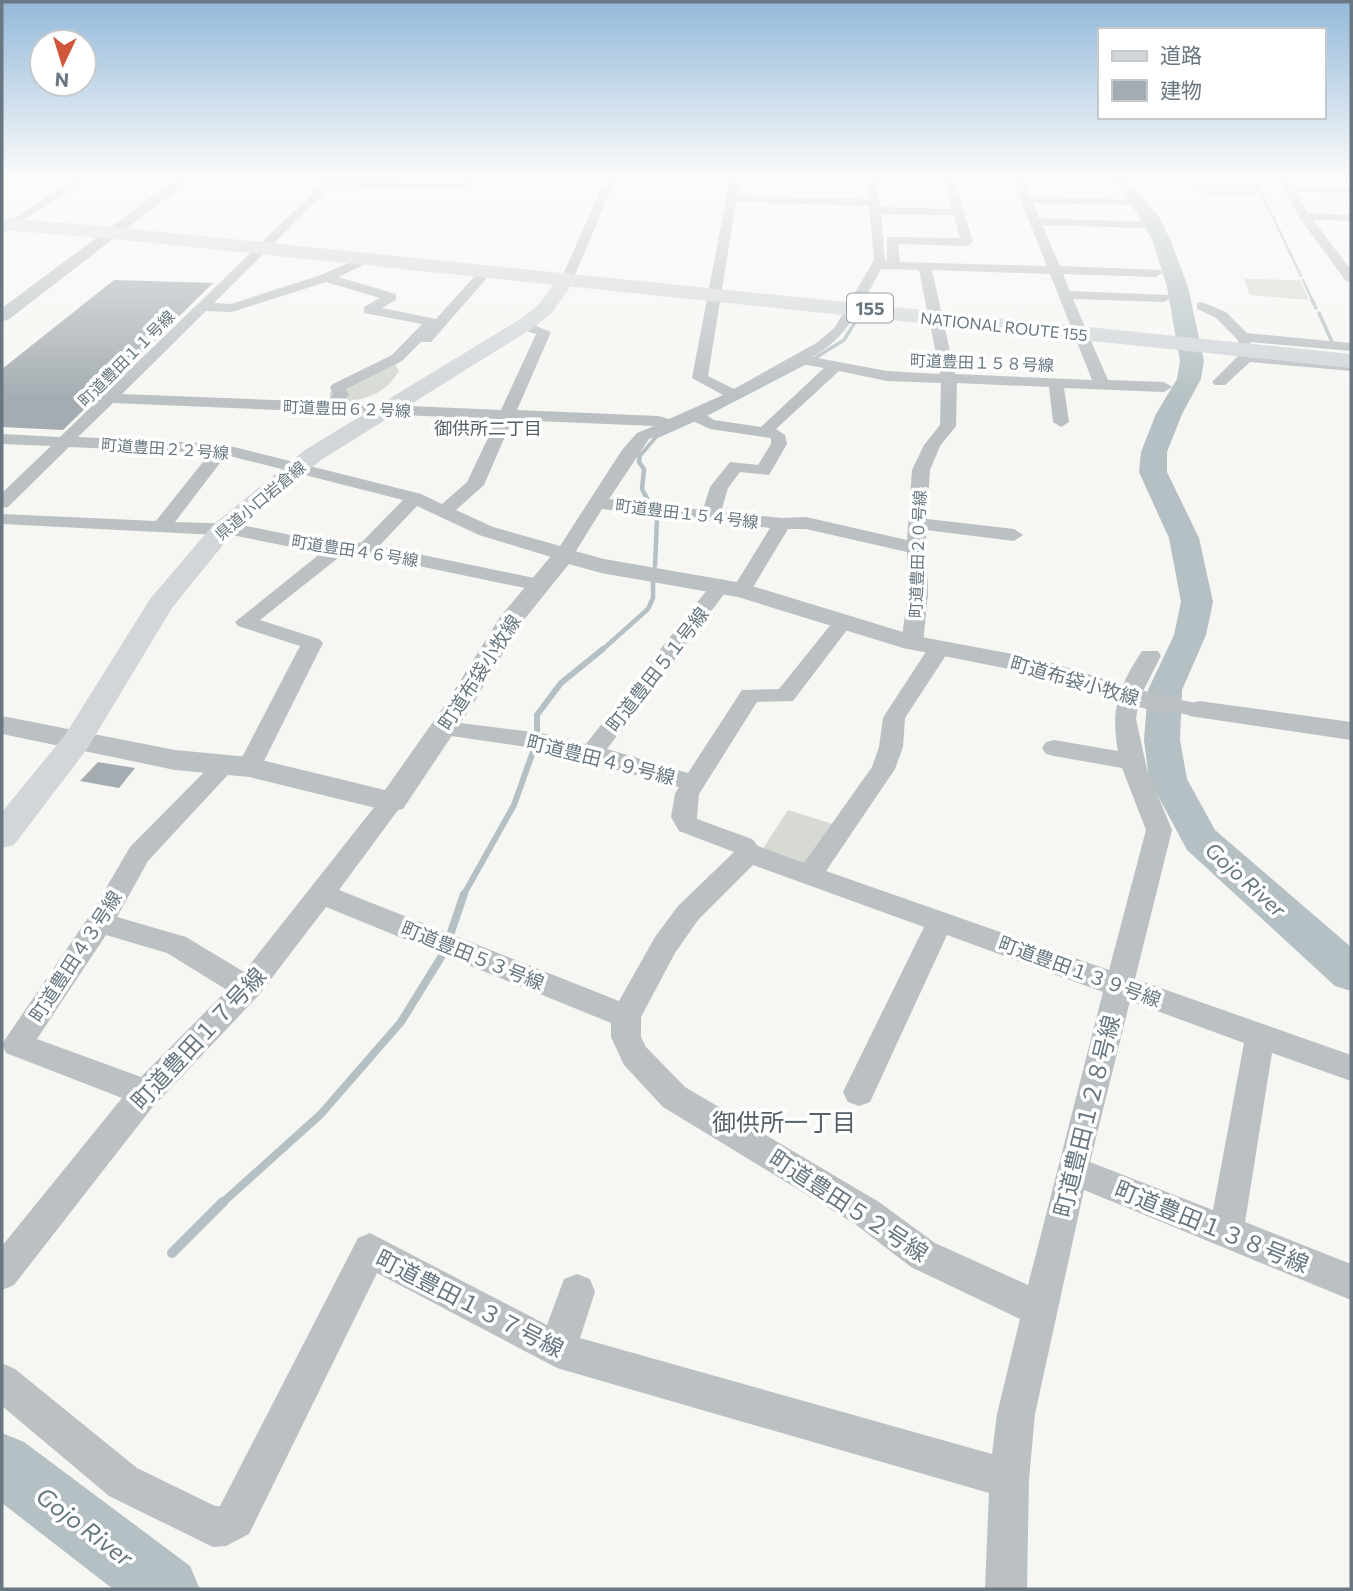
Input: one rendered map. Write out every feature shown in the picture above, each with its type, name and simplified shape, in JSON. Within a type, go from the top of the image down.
[{"type":"highway","name":"NATIONAL ROUTE 155","points":[[302,252],[567,278]]},
{"type":"highway","name":"NATIONAL ROUTE 155","points":[[305,252],[1233,346],[1351,361]]},
{"type":"highway","name":"NATIONAL ROUTE 155","points":[[1233,346],[1351,354]]},
{"type":"main road","name":"県道小口岩倉線","points":[[2,836],[76,742],[160,605],[222,530],[378,400],[524,326],[545,309],[567,278]]},
{"type":"street","points":[[2,316],[88,252]]},
{"type":"street","name":"町道豊田１１号線","points":[[2,503],[258,252]]},
{"type":"street","points":[[567,278],[578,252]]},
{"type":"street","points":[[721,252],[700,377],[734,395]]},
{"type":"street","points":[[881,252],[886,265]]},
{"type":"street","points":[[564,555],[635,444],[649,432],[734,395],[835,337],[886,265],[896,262],[893,261],[892,252]]},
{"type":"street","points":[[1048,252],[1102,385]]},
{"type":"street","points":[[1337,252],[1351,278]]},
{"type":"street","points":[[202,307],[232,308],[326,278],[366,259]]},
{"type":"street","points":[[886,265],[1156,274]]},
{"type":"street","name":"町道豊田２０号線","points":[[912,643],[918,594],[916,548],[923,463],[932,445],[948,426],[949,379],[925,267]]},
{"type":"street","points":[[330,407],[341,395],[338,387],[397,358],[436,323],[486,271]]},
{"type":"street","points":[[326,278],[391,297],[369,310],[436,323]]},
{"type":"street","points":[[1065,295],[1164,298]]},
{"type":"street","points":[[1220,382],[1233,346],[1236,315],[1225,307],[1231,305]]},
{"type":"street","points":[[1202,306],[1221,315],[1233,346]]},
{"type":"street","points":[[388,379],[397,374],[436,323]]},
{"type":"street","points":[[445,512],[475,485],[544,332],[524,326]]},
{"type":"street","points":[[1233,346],[1351,347]]},
{"type":"street","points":[[1233,346],[1351,367]]},
{"type":"street","name":"町道豊田１５８号線","points":[[800,359],[887,376],[1164,387]]},
{"type":"street","points":[[764,433],[787,406],[801,398],[836,366]]},
{"type":"street","points":[[1056,383],[1061,422]]},
{"type":"street","name":"町道豊田６２号線","points":[[110,398],[348,408],[378,400],[509,414],[658,421],[669,424]]},
{"type":"street","points":[[348,408],[378,400]]},
{"type":"street","points":[[694,414],[710,424],[776,434],[779,438],[779,444],[763,471],[736,466],[719,487],[711,514]]},
{"type":"street","name":"町道豊田２２号線","points":[[2,439],[222,449],[415,498],[486,531],[549,548],[564,555]]},
{"type":"street","points":[[161,527],[222,449]]},
{"type":"street","points":[[366,549],[415,498]]},
{"type":"street","name":"町道豊田１５４号線","points":[[598,503],[782,524]]},
{"type":"street","name":"町道豊田４６号線","points":[[2,519],[222,530],[336,550],[346,547],[366,549],[539,585]]},
{"type":"street","points":[[782,524],[806,523],[916,548]]},
{"type":"street","name":"町道豊田１５４号線","points":[[731,588],[782,524]]},
{"type":"street","points":[[918,524],[1014,535]]},
{"type":"street","name":"町道豊田４３号線","points":[[146,1093],[17,1044],[99,922],[139,854],[237,766],[312,643],[245,622],[336,550]]},
{"type":"street","name":"町道布袋小牧線","points":[[392,802],[444,728],[509,622],[564,555],[601,566],[731,588],[912,643],[1040,667],[1133,697],[1165,704]]},
{"type":"street","name":"町道豊田５１号線","points":[[592,752],[731,588]]},
{"type":"street","name":"町道豊田４９号線","points":[[444,728],[541,741],[592,752],[694,783],[750,695],[785,696],[843,622]]},
{"type":"street","points":[[809,875],[883,769],[891,747],[894,718],[939,649]]},
{"type":"street","name":"町道豊田１２８号線","points":[[1006,1589],[1009,1479],[1016,1414],[1072,1170],[1159,830],[1143,794],[1125,718],[1150,656]]},
{"type":"street","points":[[1165,704],[1351,731]]},
{"type":"street","points":[[2,725],[174,760],[237,766],[392,802]]},
{"type":"street","points":[[1054,748],[1134,762]]},
{"type":"street","name":"町道豊田１３９号線","points":[[694,783],[687,794],[683,817],[688,825],[743,846],[749,853],[1351,1068]]},
{"type":"street","name":"町道豊田１７号線","points":[[2,1273],[146,1093],[248,988],[392,802]]},
{"type":"street","points":[[626,1016],[665,945],[688,913],[749,853]]},
{"type":"street","name":"町道豊田５３号線","points":[[321,894],[626,1016]]},
{"type":"street","points":[[99,922],[176,945],[248,988]]},
{"type":"street","points":[[859,1092],[940,922]]},
{"type":"street","name":"町道豊田５２号線","points":[[626,1016],[626,1037],[635,1056],[674,1097],[867,1213],[923,1255],[1039,1309]]},
{"type":"street","points":[[1226,1232],[1260,1035]]},
{"type":"street","name":"町道豊田１３８号線","points":[[1072,1170],[1351,1282]]},
{"type":"street","name":"町道豊田１３７号線","points":[[2,1382],[123,1482],[220,1528],[235,1520],[370,1250],[558,1350],[1009,1479]]},
{"type":"street","points":[[558,1350],[578,1292]]},
{"type":"shaded area","points":[[1244,279],[1300,280],[1309,300],[1250,295]]},
{"type":"shaded area","points":[[395,364],[399,371],[381,391],[358,400],[340,403],[329,394],[334,386]]},
{"type":"shaded area","points":[[788,810],[839,826],[803,865],[762,850]]},
{"type":"building","points":[[114,280],[213,283],[63,430],[2,427],[2,369]]},
{"type":"building","points":[[98,762],[135,768],[119,788],[80,781]]},
{"type":"waterway","name":"Gojo River","points":[[1166,252],[1183,312],[1192,361],[1189,379],[1169,414],[1154,452],[1153,472],[1184,538],[1197,602],[1190,635],[1165,690],[1162,740],[1168,779],[1201,840],[1351,973]]},
{"type":"waterway","points":[[1290,252],[1301,276]]},
{"type":"waterway","points":[[1303,280],[1313,302]]},
{"type":"waterway","points":[[1313,302],[1316,308]]},
{"type":"waterway","points":[[1319,313],[1333,344]]},
{"type":"waterway","points":[[815,358],[844,340],[859,316]]},
{"type":"waterway","points":[[703,416],[803,364]]},
{"type":"waterway","points":[[640,456],[656,437],[694,420]]},
{"type":"waterway","points":[[640,456],[639,462],[644,469],[642,489],[651,506]]},
{"type":"waterway","points":[[654,512],[657,519],[655,566]]},
{"type":"waterway","points":[[601,651],[648,609],[653,598],[653,579]]},
{"type":"waterway","points":[[537,735],[537,715],[561,683],[603,649]]},
{"type":"waterway","points":[[464,895],[514,805],[535,746]]},
{"type":"waterway","points":[[449,938],[464,895]]},
{"type":"waterway","points":[[221,1204],[321,1114],[401,1022],[443,954]]},
{"type":"waterway","points":[[172,1253],[221,1204]]},
{"type":"waterway","name":"Gojo River","points":[[2,1464],[167,1589]]},
{"type":"district","name":"御供所二丁目","points":[[488,428]]},
{"type":"district","name":"御供所一丁目","points":[[784,1121]]}]
